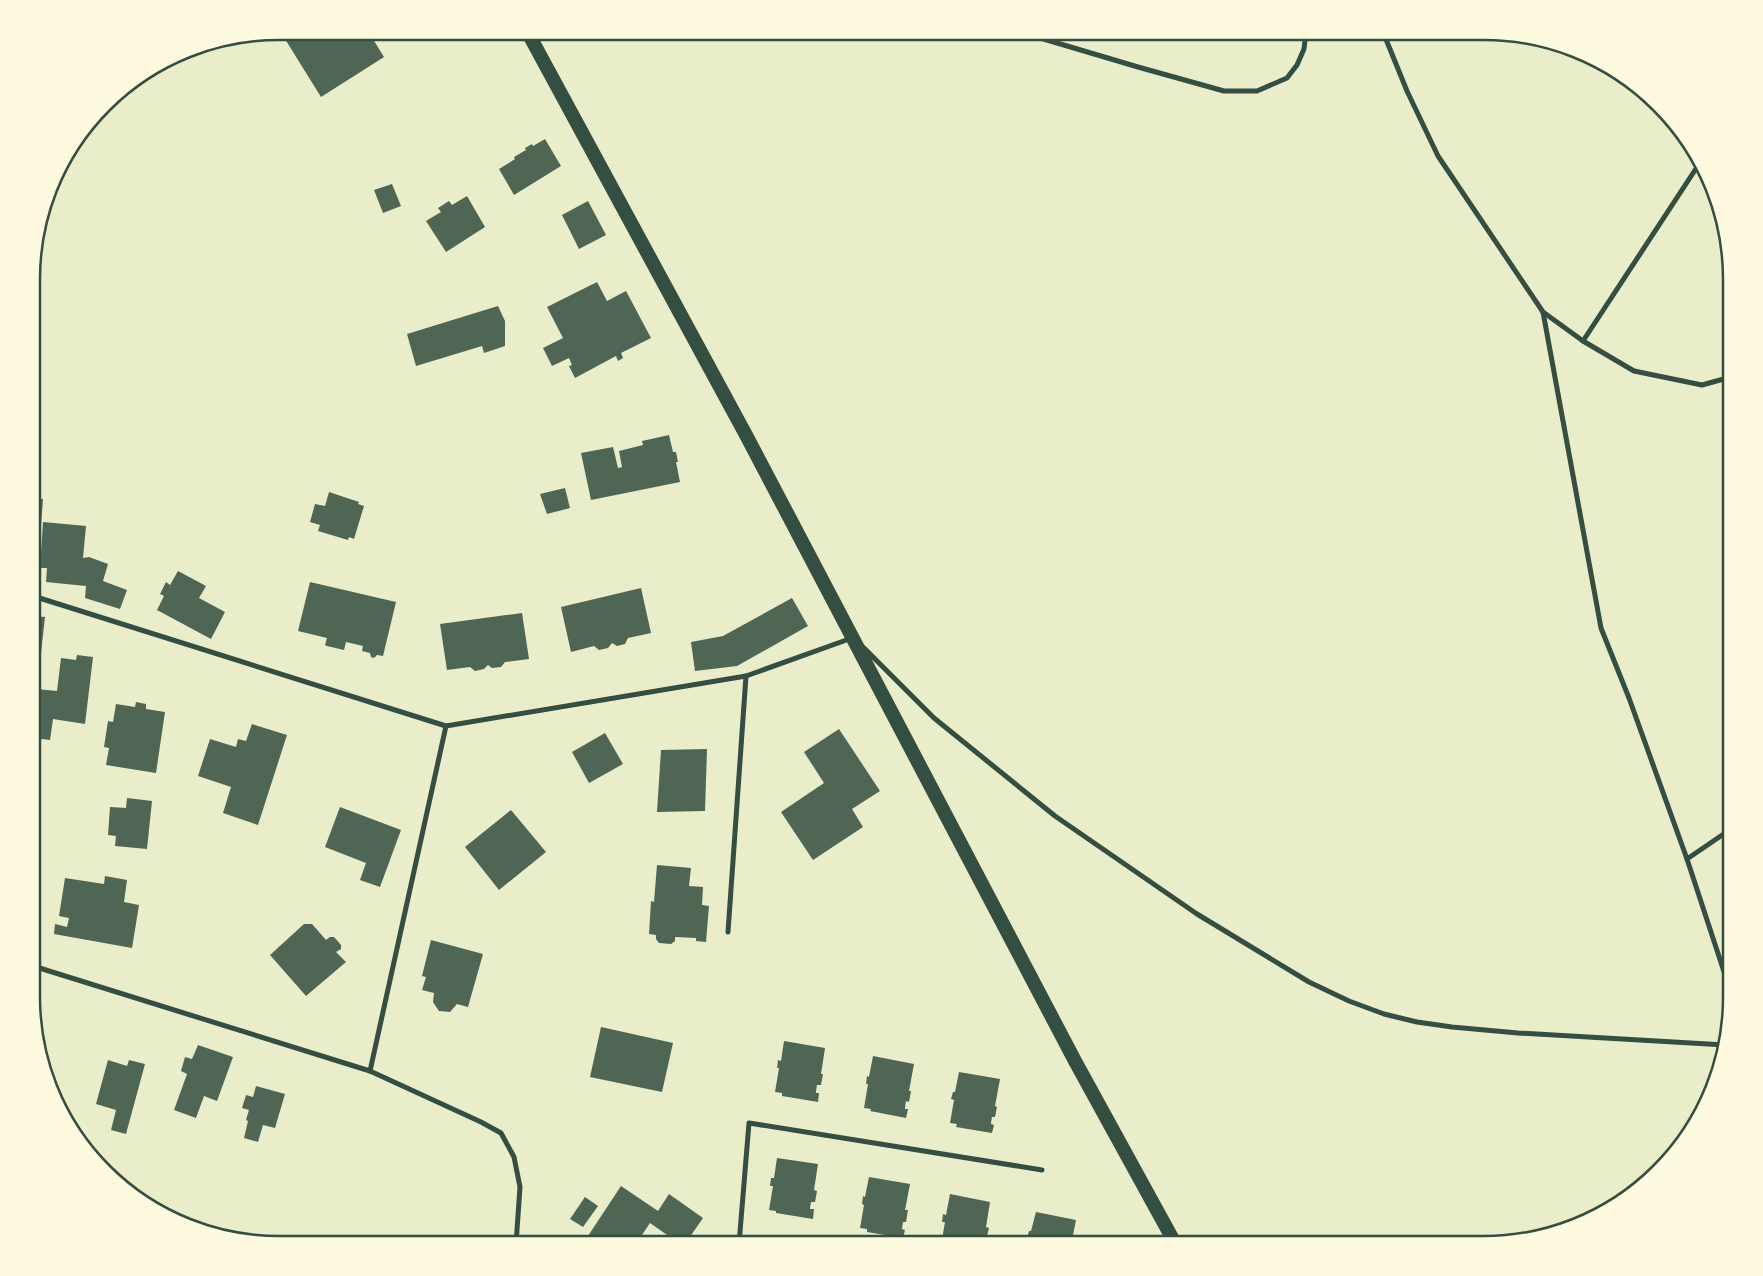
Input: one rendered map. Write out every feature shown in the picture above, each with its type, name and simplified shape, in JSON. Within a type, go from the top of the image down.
[{"type":"highway","points":[[531,40],[721,388],[1075,1061],[1171,1236]]},
{"type":"street","points":[[1047,40],[1224,91],[1257,91],[1287,78],[1297,65],[1304,49],[1305,40]]},
{"type":"street","points":[[1386,40],[1407,91],[1438,156],[1542,312],[1583,342],[1634,371],[1702,385],[1723,379]]},
{"type":"street","points":[[1583,342],[1696,169]]},
{"type":"street","points":[[1542,312],[1600,628],[1629,698],[1687,859],[1723,968]]},
{"type":"street","points":[[40,598],[446,726],[746,676],[853,637],[934,718],[1055,816],[1197,914],[1309,982],[1349,1001],[1384,1014],[1452,1027],[1499,1032],[1718,1045]]},
{"type":"street","points":[[728,932],[746,676]]},
{"type":"street","points":[[370,1071],[446,726]]},
{"type":"street","points":[[1687,859],[1723,835]]},
{"type":"street","points":[[40,968],[370,1071],[482,1122],[501,1134],[514,1157],[520,1188],[517,1236]]},
{"type":"street","points":[[740,1236],[749,1123],[1042,1170]]},
{"type":"building","points":[[286,40],[374,40],[384,57],[321,97]]},
{"type":"building","points":[[545,139],[561,166],[514,195],[499,169],[515,159],[514,157],[526,150],[525,148]]},
{"type":"building","points":[[392,184],[401,206],[383,213],[374,190]]},
{"type":"building","points":[[467,196],[485,227],[446,252],[426,221],[441,212],[438,208],[449,201],[452,205]]},
{"type":"building","points":[[588,201],[606,235],[579,249],[562,215]]},
{"type":"building","points":[[597,282],[607,301],[626,291],[651,338],[621,353],[623,358],[618,361],[616,356],[575,378],[569,366],[572,365],[569,358],[552,366],[543,348],[563,338],[547,307]]},
{"type":"building","points":[[498,306],[505,321],[505,346],[484,353],[482,346],[416,366],[407,334]]},
{"type":"building","points":[[669,435],[673,452],[676,452],[680,482],[591,500],[581,453],[613,447],[618,468],[622,467],[619,451],[643,445],[642,441]]},
{"type":"building","points":[[565,488],[570,508],[547,514],[540,494]]},
{"type":"building","points":[[329,492],[359,502],[358,504],[364,506],[354,539],[349,537],[348,540],[318,531],[320,525],[310,522],[315,504],[325,506]]},
{"type":"building","points":[[40,499],[43,499],[41,525]]},
{"type":"building","points":[[43,522],[86,526],[83,558],[89,557],[108,564],[103,581],[127,590],[120,609],[85,598],[86,586],[46,582],[47,568],[40,568]]},
{"type":"building","points":[[178,571],[206,586],[199,598],[225,612],[211,639],[157,610],[164,596],[160,594],[166,582],[170,585]]},
{"type":"building","points":[[310,582],[396,602],[383,656],[371,657],[370,653],[362,651],[363,646],[346,642],[344,650],[327,646],[325,645],[327,638],[298,631]]},
{"type":"building","points":[[641,588],[651,633],[628,638],[625,644],[617,646],[612,643],[608,648],[599,650],[594,646],[571,652],[561,607]]},
{"type":"building","points":[[792,598],[808,626],[737,666],[695,671],[691,642],[723,636]]},
{"type":"building","points":[[522,613],[529,659],[505,662],[501,667],[492,668],[488,665],[484,669],[475,671],[470,667],[447,670],[440,624]]},
{"type":"building","points":[[40,617],[45,617],[40,662]]},
{"type":"building","points":[[77,655],[93,657],[85,724],[53,719],[50,740],[40,739],[40,689],[57,691],[61,658],[76,660]]},
{"type":"building","points":[[136,702],[146,704],[146,709],[165,712],[156,773],[106,765],[109,748],[104,747],[108,721],[113,722],[116,704],[135,707]]},
{"type":"building","points":[[252,724],[287,735],[258,825],[223,813],[231,787],[198,776],[210,739],[236,747],[238,739],[246,741]]},
{"type":"building","points":[[839,729],[880,791],[852,809],[863,827],[813,860],[781,812],[824,783],[804,752]]},
{"type":"building","points":[[605,733],[623,764],[589,783],[572,752]]},
{"type":"building","points":[[707,749],[705,811],[657,812],[661,750]]},
{"type":"building","points":[[127,798],[152,801],[147,849],[115,846],[116,836],[108,835],[110,807],[126,808]]},
{"type":"building","points":[[340,807],[401,830],[380,887],[360,880],[366,863],[325,847]]},
{"type":"building","points":[[511,810],[546,852],[499,890],[465,847]]},
{"type":"building","points":[[657,865],[691,868],[689,886],[703,887],[702,905],[709,906],[706,942],[696,941],[696,938],[675,937],[675,941],[671,944],[659,943],[656,935],[649,934],[651,901],[654,902]]},
{"type":"building","points":[[105,876],[127,880],[124,902],[139,905],[132,948],[54,934],[55,924],[67,927],[69,918],[59,916],[65,878],[104,884]]},
{"type":"building","points":[[304,924],[312,924],[326,940],[334,937],[341,945],[341,949],[336,952],[346,962],[306,996],[270,955]]},
{"type":"building","points":[[431,940],[483,954],[468,1007],[457,1004],[450,1012],[439,1011],[433,1002],[434,993],[422,990],[426,977],[422,976]]},
{"type":"building","points":[[601,1027],[673,1043],[662,1092],[590,1077]]},
{"type":"building","points":[[784,1041],[825,1048],[821,1085],[817,1085],[816,1091],[816,1093],[819,1093],[818,1102],[782,1096],[782,1093],[775,1092],[779,1068],[777,1068],[778,1060],[781,1061]]},
{"type":"building","points":[[198,1045],[233,1057],[217,1101],[204,1096],[196,1118],[174,1110],[187,1074],[181,1071],[185,1057],[192,1059]]},
{"type":"building","points":[[873,1056],[914,1064],[909,1102],[906,1101],[905,1107],[905,1109],[908,1109],[906,1118],[870,1111],[871,1109],[864,1108],[868,1084],[866,1084],[867,1076],[869,1077]]},
{"type":"building","points":[[108,1060],[127,1066],[129,1060],[145,1064],[126,1134],[111,1130],[116,1110],[96,1104]]},
{"type":"building","points":[[959,1072],[1000,1079],[995,1117],[992,1117],[991,1123],[994,1125],[992,1133],[956,1127],[957,1124],[950,1123],[954,1100],[951,1099],[953,1092],[955,1092]]},
{"type":"building","points":[[256,1086],[285,1094],[275,1128],[263,1125],[258,1142],[244,1138],[249,1110],[242,1108],[246,1095],[253,1097]]},
{"type":"building","points":[[777,1158],[818,1164],[814,1190],[817,1191],[815,1202],[811,1202],[810,1208],[814,1209],[813,1219],[776,1213],[776,1211],[769,1210],[773,1186],[770,1186],[771,1178],[774,1178]]},
{"type":"building","points":[[869,1177],[910,1184],[905,1210],[908,1210],[906,1222],[903,1222],[902,1229],[905,1230],[904,1236],[867,1232],[867,1229],[860,1228],[864,1205],[862,1204],[863,1196],[865,1197]]},
{"type":"building","points":[[621,1186],[658,1211],[669,1194],[703,1218],[691,1236],[669,1236],[650,1223],[641,1236],[588,1236]]},
{"type":"building","points":[[950,1194],[990,1202],[986,1227],[989,1228],[987,1236],[943,1236],[945,1222],[942,1222],[943,1214],[946,1215]]},
{"type":"building","points":[[585,1197],[598,1206],[583,1227],[570,1219]]},
{"type":"building","points":[[1036,1212],[1076,1220],[1073,1236],[1028,1236],[1029,1231],[1031,1231]]}]
